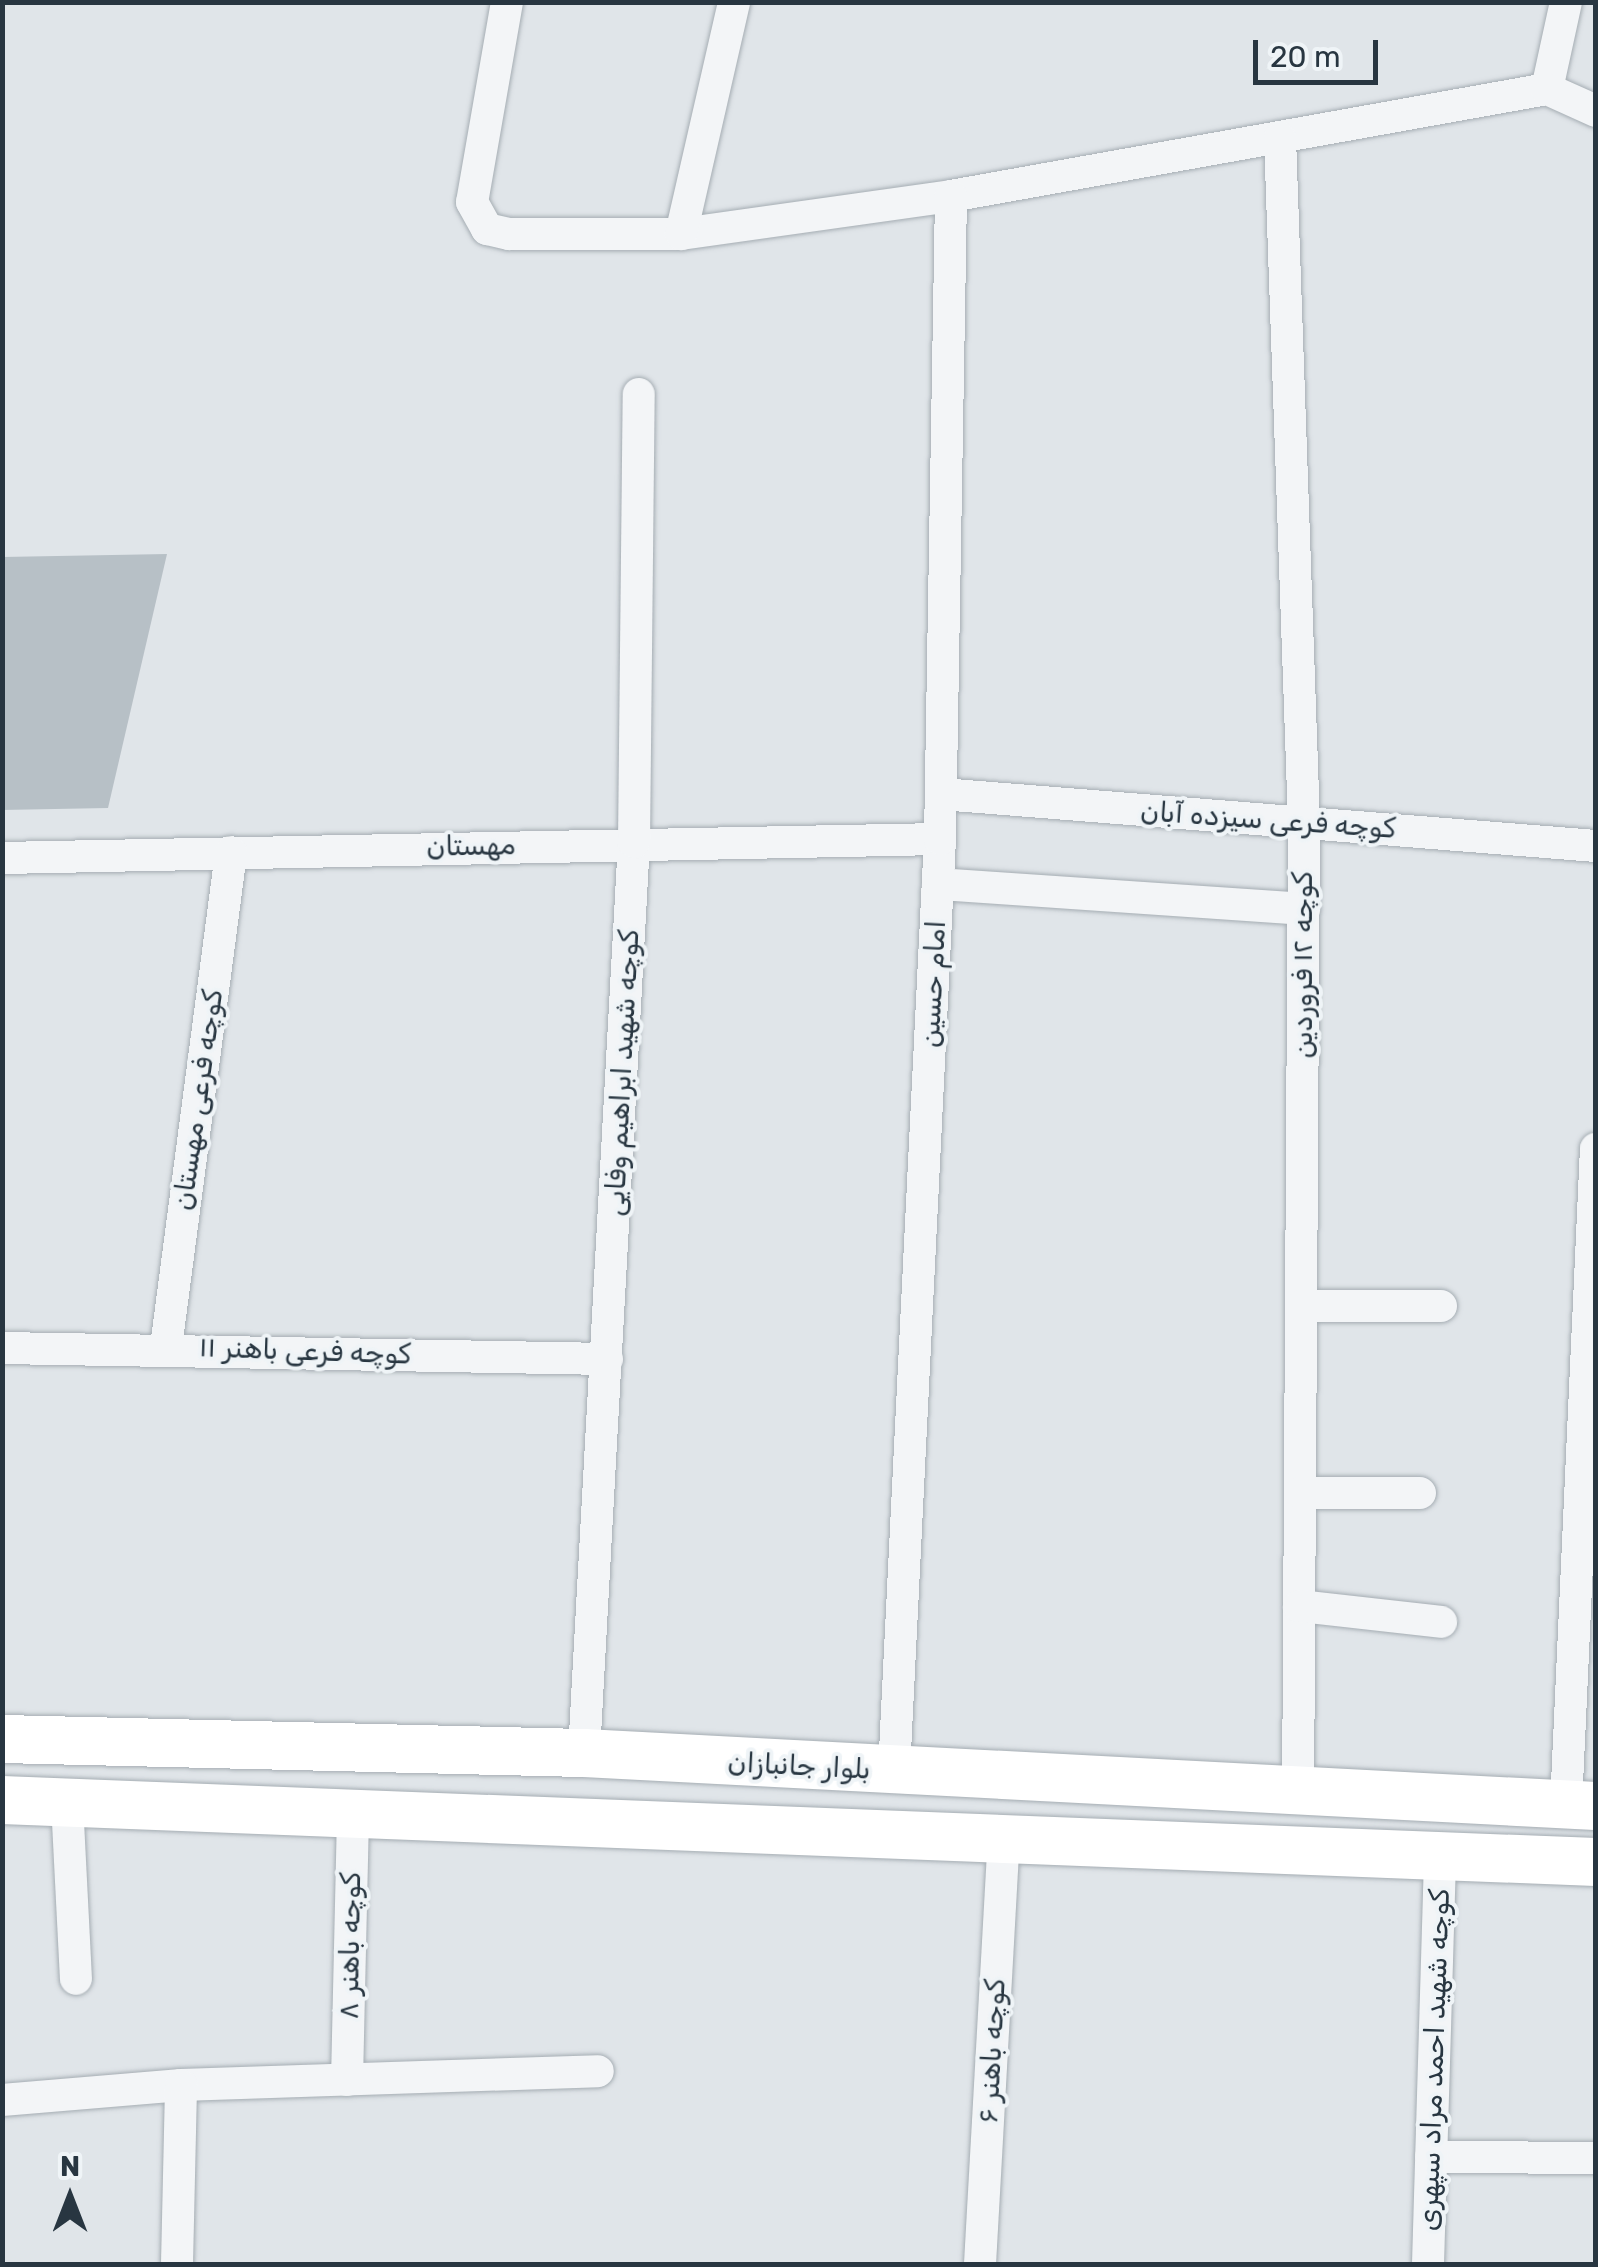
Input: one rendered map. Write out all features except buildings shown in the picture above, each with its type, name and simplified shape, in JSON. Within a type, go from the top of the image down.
[{"type":"main road","name":"بلوار جانبازان","points":[[2,1739],[584,1753],[1581,1806]]},
{"type":"main road","points":[[2,1800],[1596,1862]]},
{"type":"street","points":[[507,2],[472,202],[476,217],[487,228],[509,234],[680,234],[951,196],[1547,89],[1596,111]]},
{"type":"street","points":[[680,234],[734,2]]},
{"type":"street","points":[[1547,89],[1566,2]]},
{"type":"street","name":"کوچه ۱۲ فروردین","points":[[1280,138],[1304,823],[1298,1792]]},
{"type":"street","name":"امام حسین","points":[[894,1772],[940,839],[951,196]]},
{"type":"street","name":"کوچه شهید ابراهیم وفایی","points":[[584,1753],[634,842],[639,394]]},
{"type":"street","name":"کوچه فرعی سیزده آبان","points":[[941,794],[1596,846]]},
{"type":"street","name":"مهستان","points":[[2,858],[634,842],[940,839]]},
{"type":"street","name":"کوچه فرعی مهستان","points":[[166,1347],[231,852]]},
{"type":"street","points":[[938,884],[1304,909]]},
{"type":"street","points":[[1581,1806],[1596,1149]]},
{"type":"street","points":[[1301,1306],[1442,1306]]},
{"type":"street","name":"کوچه فرعی باهنر ۱۱","points":[[2,1348],[166,1347],[607,1359]]},
{"type":"street","points":[[1300,1493],[1420,1493]]},
{"type":"street","points":[[1299,1606],[1442,1622]]},
{"type":"street","points":[[68,1802],[76,1979]]},
{"type":"street","name":"کوچه باهنر ۸","points":[[347,2080],[353,1813]]},
{"type":"street","name":"کوچه باهنر ۶","points":[[980,2264],[1004,1838]]},
{"type":"street","name":"کوچه شهید احمد مراد سپهری","points":[[1428,2264],[1440,1856]]},
{"type":"street","points":[[2,2100],[180,2086],[598,2071]]},
{"type":"street","points":[[178,2264],[180,2086]]},
{"type":"street","points":[[1431,2158],[1596,2158]]}]
